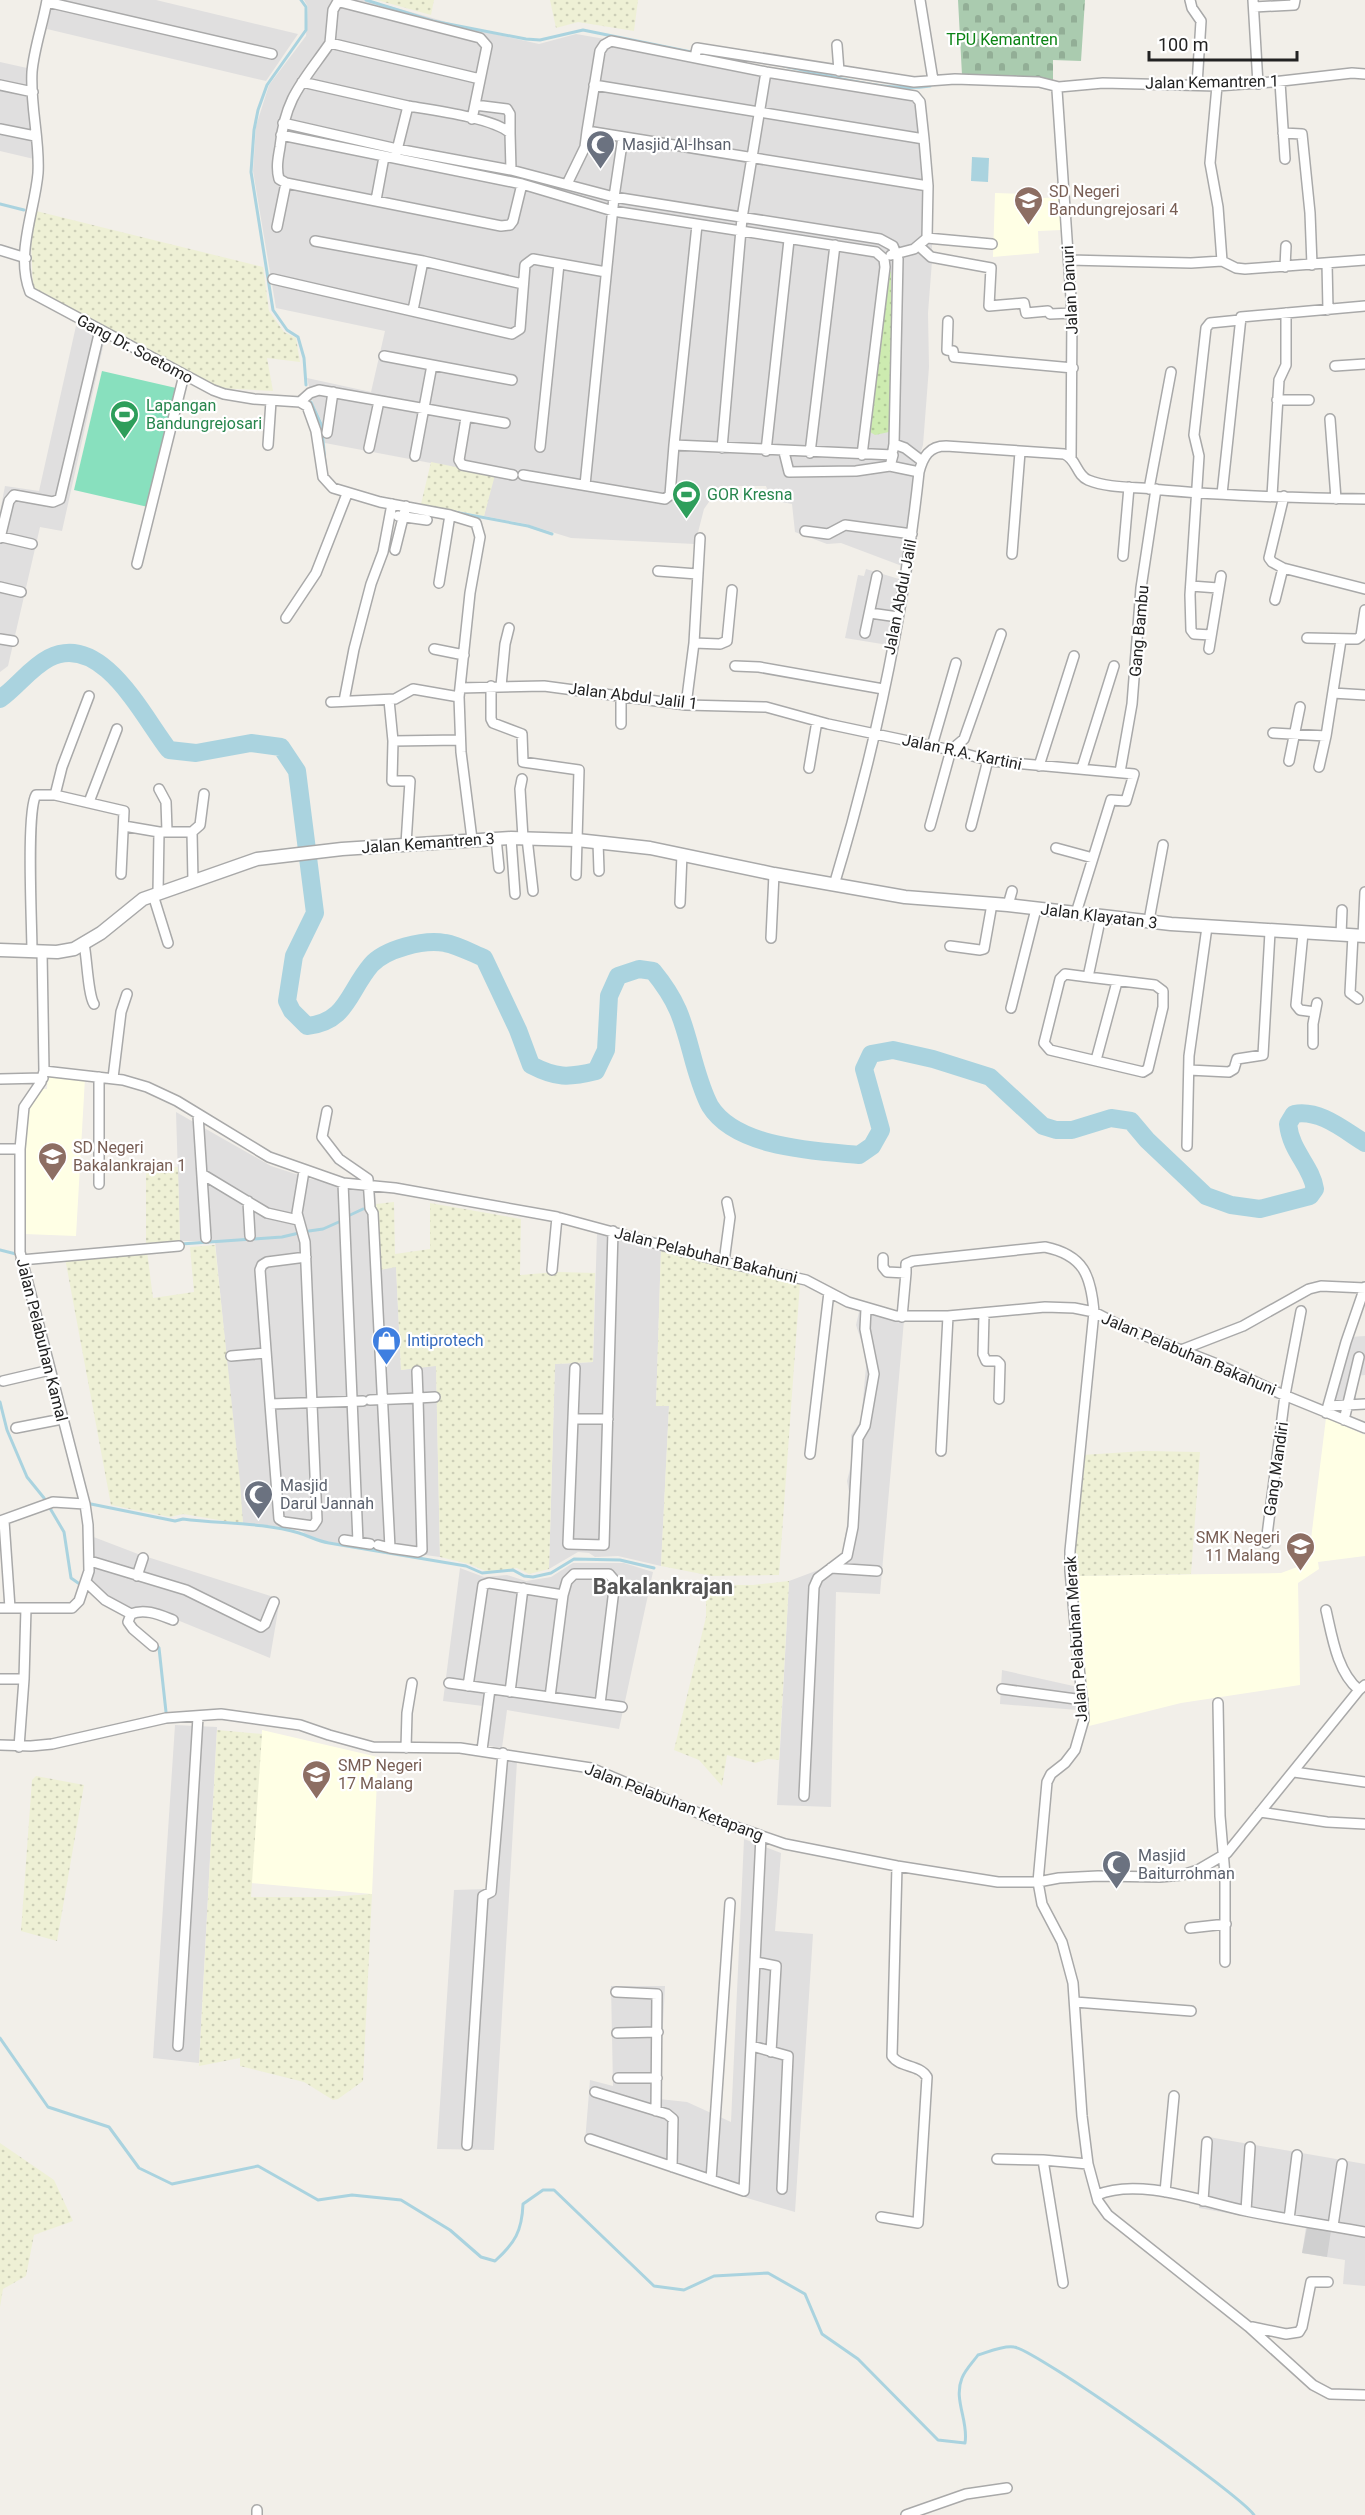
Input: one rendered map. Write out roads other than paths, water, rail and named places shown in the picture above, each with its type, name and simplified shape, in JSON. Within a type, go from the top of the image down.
[{"type":"street","points":[[920,0],[933,80]]},
{"type":"street","points":[[1190,0],[1192,8],[1201,21],[1197,85]]},
{"type":"street","points":[[1258,84],[1254,4],[1294,5],[1295,0]]},
{"type":"street","points":[[47,1],[272,54]]},
{"type":"street","name":"Gang Dr. Soetomo","points":[[47,1],[33,67],[38,175],[25,237],[28,287],[34,296],[224,394],[271,401],[300,402]]},
{"type":"street","points":[[472,119],[486,46],[480,38],[340,2],[333,10],[330,43],[288,103],[281,135],[279,179],[286,183],[505,226],[510,225],[515,217],[522,184]]},
{"type":"street","points":[[567,184],[585,147],[600,51],[603,45],[611,41],[695,54],[766,72],[915,96],[922,109],[928,186],[927,238],[919,246],[884,259]]},
{"type":"street","points":[[330,43],[480,79]]},
{"type":"street","points":[[837,45],[839,71]]},
{"type":"street","name":"Jalan Kemantren 1","points":[[695,54],[697,48],[914,82],[933,80],[1039,82],[1059,87],[1103,83],[1217,86],[1280,82],[1352,73],[1365,74]]},
{"type":"street","points":[[722,448],[742,233],[741,218],[766,72]]},
{"type":"street","points":[[302,82],[472,119],[505,129],[510,133]]},
{"type":"street","points":[[1280,82],[1285,159]]},
{"type":"street","points":[[0,85],[33,92]]},
{"type":"street","points":[[594,85],[924,139]]},
{"type":"street","points":[[1217,86],[1210,164],[1218,207],[1222,261]]},
{"type":"street","name":"Jalan Danuri","points":[[1059,87],[1057,90],[1072,313],[1071,458]]},
{"type":"street","points":[[475,105],[507,109],[510,114],[511,170]]},
{"type":"street","points":[[396,154],[408,106]]},
{"type":"street","points":[[283,123],[396,154],[522,184],[613,211],[742,233],[868,249],[884,259]]},
{"type":"street","points":[[0,129],[35,136]]},
{"type":"street","points":[[587,131],[928,186]]},
{"type":"street","points":[[1283,134],[1302,134],[1310,213],[1312,265]]},
{"type":"street","points":[[281,135],[384,157],[396,154],[511,170],[614,197],[888,241],[897,253],[894,444],[890,466]]},
{"type":"street","points":[[585,485],[614,197],[623,137]]},
{"type":"street","points":[[376,200],[384,157]]},
{"type":"street","points":[[532,187],[536,177]]},
{"type":"street","points":[[277,227],[286,183]]},
{"type":"street","points":[[659,219],[662,206]]},
{"type":"street","points":[[466,418],[459,460],[462,465],[668,498],[697,225]]},
{"type":"street","points":[[927,238],[992,244]]},
{"type":"street","points":[[766,451],[789,240]]},
{"type":"street","points":[[315,241],[423,261],[523,284]]},
{"type":"street","points":[[810,453],[835,245]]},
{"type":"street","points":[[919,246],[931,257],[991,268],[989,306],[1024,303],[1026,313],[1049,311],[1050,314],[1072,313]]},
{"type":"street","points":[[1285,267],[1286,246]]},
{"type":"street","points":[[0,250],[26,258]]},
{"type":"street","points":[[273,279],[512,334],[520,329],[525,266],[529,261],[533,259],[606,272]]},
{"type":"street","points":[[862,455],[884,259]]},
{"type":"street","points":[[1069,260],[1191,263],[1222,261],[1236,268],[1245,269],[1364,260]]},
{"type":"street","points":[[413,310],[423,261]]},
{"type":"street","points":[[540,447],[559,264]]},
{"type":"street","points":[[1327,264],[1328,310]]},
{"type":"street","points":[[1222,494],[1240,320],[1243,316],[1365,306]]},
{"type":"street","points":[[1272,496],[1279,381],[1286,365],[1286,313]]},
{"type":"street","points":[[1211,635],[1194,634],[1191,630],[1191,586],[1199,456],[1194,435],[1204,333],[1209,323],[1240,320]]},
{"type":"street","points":[[948,321],[947,349],[953,351],[954,357],[1073,368]]},
{"type":"street","points":[[32,544],[1,538],[9,501],[14,495],[53,501],[60,499],[100,330]]},
{"type":"street","points":[[384,356],[513,380]]},
{"type":"street","points":[[1335,366],[1365,364]]},
{"type":"street","points":[[415,456],[432,365]]},
{"type":"street","name":"Gang Bambu","points":[[1120,772],[1132,704],[1141,588],[1171,372]]},
{"type":"street","points":[[137,564],[184,375]]},
{"type":"street","points":[[472,839],[460,741],[460,692],[479,530],[476,523],[450,515],[347,494],[329,486],[324,477],[313,421],[307,406],[300,402],[314,391],[333,392],[466,418],[505,423]]},
{"type":"street","points":[[327,434],[333,392]]},
{"type":"street","points":[[1277,400],[1310,400]]},
{"type":"street","points":[[268,445],[271,401]]},
{"type":"street","points":[[369,448],[380,401]]},
{"type":"street","points":[[1330,419],[1336,499]]},
{"type":"street","points":[[894,444],[922,461],[930,450],[941,446],[1064,454],[1071,458],[1086,480],[1129,487],[1196,493],[1365,499]]},
{"type":"street","points":[[674,445],[784,452],[893,455]]},
{"type":"street","points":[[784,452],[789,472],[856,471],[890,466],[919,472]]},
{"type":"street","points":[[1012,554],[1020,452]]},
{"type":"street","name":"Jalan Abdul Jalil","points":[[834,885],[876,734],[912,534],[922,461]]},
{"type":"street","points":[[1123,556],[1129,487]]},
{"type":"street","points":[[286,618],[316,573],[347,494]]},
{"type":"street","points":[[1284,496],[1269,558],[1272,562],[1283,568],[1365,589]]},
{"type":"street","points":[[344,701],[354,649],[371,584],[383,552],[392,504]]},
{"type":"street","points":[[395,550],[406,506]]},
{"type":"street","points":[[393,515],[427,520]]},
{"type":"street","points":[[439,583],[450,515]]},
{"type":"street","points":[[805,531],[828,534],[845,525],[912,534]]},
{"type":"street","points":[[687,705],[694,643],[700,538]]},
{"type":"street","points":[[1275,600],[1283,568]]},
{"type":"street","points":[[658,571],[697,574]]},
{"type":"street","points":[[866,633],[877,576]]},
{"type":"street","points":[[1209,649],[1221,576]]},
{"type":"street","points":[[1191,586],[1218,588]]},
{"type":"street","points":[[0,587],[21,592]]},
{"type":"street","points":[[694,643],[720,644],[727,641],[732,590]]},
{"type":"street","points":[[1307,638],[1357,639],[1361,636],[1365,610]]},
{"type":"street","points":[[870,613],[898,617]]},
{"type":"street","points":[[501,686],[509,628]]},
{"type":"street","points":[[930,826],[951,750],[964,739],[1001,634]]},
{"type":"street","points":[[0,639],[13,641]]},
{"type":"street","points":[[1319,767],[1334,693],[1341,640]]},
{"type":"street","points":[[434,649],[464,655]]},
{"type":"street","points":[[1039,766],[1074,656]]},
{"type":"street","points":[[932,746],[956,663]]},
{"type":"street","points":[[735,666],[759,667],[883,689]]},
{"type":"street","points":[[1082,768],[1114,666]]},
{"type":"street","points":[[491,686],[491,719],[493,723],[522,734],[523,762],[579,770],[576,875]]},
{"type":"street","name":"Jalan Abdul Jalil 1","points":[[331,702],[389,700],[400,697],[413,689],[460,692],[491,686],[544,686],[687,705],[766,707],[876,734]]},
{"type":"street","points":[[1334,693],[1365,695]]},
{"type":"street","points":[[56,795],[62,767],[89,696]]},
{"type":"street","points":[[621,697],[621,724]]},
{"type":"street","points":[[389,700],[393,741],[392,781],[410,781],[406,844]]},
{"type":"street","points":[[1289,761],[1300,707]]},
{"type":"street","points":[[809,768],[817,721]]},
{"type":"street","points":[[89,802],[117,729]]},
{"type":"street","points":[[1273,733],[1326,736]]},
{"type":"street","name":"Jalan R.A. Kartini","points":[[876,734],[988,760],[1120,772]]},
{"type":"street","points":[[393,741],[460,741]]},
{"type":"street","points":[[971,826],[988,760]]},
{"type":"street","points":[[1076,913],[1112,799],[1126,801],[1134,774],[1120,772]]},
{"type":"street","points":[[515,894],[522,779]]},
{"type":"street","points":[[159,789],[166,802],[156,894],[168,943]]},
{"type":"street","points":[[43,1075],[32,805],[34,797],[39,794],[56,795],[122,810],[124,826],[121,874]]},
{"type":"street","points":[[124,826],[163,832],[192,832],[200,825],[204,794]]},
{"type":"street","points":[[192,832],[193,881]]},
{"type":"street","points":[[496,838],[499,868]]},
{"type":"street","name":"Jalan Kemantren 3","points":[[0,950],[65,951],[84,944],[132,906],[156,894],[242,864],[270,857],[406,844],[496,838],[598,842],[682,854],[834,885]]},
{"type":"street","points":[[520,838],[533,891]]},
{"type":"street","points":[[598,842],[599,871]]},
{"type":"street","points":[[1150,915],[1163,845]]},
{"type":"street","points":[[1056,848],[1093,858]]},
{"type":"street","points":[[680,903],[682,854]]},
{"type":"street","points":[[771,938],[774,874]]},
{"type":"street","name":"Jalan Klayatan 3","points":[[834,885],[905,897],[1008,905],[1207,927],[1356,935]]},
{"type":"street","points":[[1008,905],[1012,891]]},
{"type":"street","points":[[1358,999],[1350,993],[1356,935],[1365,892]]},
{"type":"street","points":[[950,946],[984,949],[992,904]]},
{"type":"street","points":[[1011,1008],[1036,909]]},
{"type":"street","points":[[1342,910],[1356,935]]},
{"type":"street","points":[[1088,976],[1101,916]]},
{"type":"street","points":[[1186,1146],[1189,1070],[1207,927]]},
{"type":"street","points":[[1189,1070],[1229,1072],[1234,1069],[1237,1059],[1263,1055],[1270,932]]},
{"type":"street","points":[[1303,933],[1296,1005],[1300,1010],[1316,1008],[1313,1044]]},
{"type":"street","points":[[84,944],[89,967],[90,995],[94,1004]]},
{"type":"street","points":[[1065,974],[1088,976],[1117,982],[1155,985],[1164,991],[1163,1007],[1148,1069],[1143,1072],[1050,1050],[1044,1043],[1060,979],[1065,974]]},
{"type":"street","points":[[1096,1060],[1117,982]]},
{"type":"street","points":[[113,1078],[121,1012],[128,994]]},
{"type":"street","name":"Jalan Pelabuhan Bakahuni","points":[[0,1078],[43,1075],[99,1077],[113,1078],[147,1087],[177,1101],[269,1157],[343,1183],[414,1191],[557,1217],[724,1262],[806,1280],[866,1309],[902,1317],[984,1314],[1045,1307],[1074,1308],[1094,1312],[1125,1328],[1286,1395],[1327,1409],[1344,1420],[1365,1428]]},
{"type":"street","name":"Jalan Pelabuhan Kamal","points":[[26,1608],[72,1608],[76,1606],[87,1583],[90,1562],[85,1504],[21,1260],[20,1149],[24,1107],[43,1075]]},
{"type":"street","points":[[99,1077],[99,1184]]},
{"type":"street","points":[[327,1111],[322,1133],[324,1140],[339,1160],[368,1179],[370,1208],[373,1213],[390,1548]]},
{"type":"street","points":[[198,1115],[206,1238]]},
{"type":"street","points":[[0,1149],[20,1149]]},
{"type":"street","points":[[304,1171],[298,1220],[303,1233],[306,1257],[317,1520],[313,1527],[279,1519],[261,1270],[262,1265],[306,1257]]},
{"type":"street","points":[[202,1174],[275,1216],[298,1220]]},
{"type":"street","points":[[343,1183],[358,1542]]},
{"type":"street","points":[[248,1201],[249,1236]]},
{"type":"street","points":[[724,1262],[730,1216],[727,1202]]},
{"type":"street","points":[[552,1270],[557,1217]]},
{"type":"street","points":[[575,1368],[568,1544],[604,1545],[612,1231]]},
{"type":"street","points":[[21,1260],[178,1246]]},
{"type":"street","name":"Jalan Pelabuhan Merak","points":[[906,1273],[906,1264],[913,1261],[1045,1247],[1060,1250],[1084,1267],[1092,1285],[1094,1312],[1070,1551],[1084,1719],[1078,1743],[1065,1763],[1051,1774],[1047,1782],[1038,1882],[1042,1904],[1065,1950],[1073,1983],[1082,2116],[1088,2164],[1097,2195],[1108,2215],[1249,2327],[1323,2392],[1365,2395]]},
{"type":"street","points":[[883,1258],[884,1270],[906,1273],[902,1317]]},
{"type":"street","points":[[1181,1350],[1243,1326],[1309,1288],[1321,1286],[1365,1288],[1346,1342],[1327,1409],[1365,1404]]},
{"type":"street","points":[[810,1454],[829,1292]]},
{"type":"street","points":[[804,1796],[814,1587],[818,1578],[847,1556],[854,1527],[858,1438],[865,1426],[874,1374],[865,1329],[866,1309]]},
{"type":"street","name":"Gang Mandiri","points":[[1266,1543],[1286,1395],[1301,1311]]},
{"type":"street","points":[[984,1314],[983,1354],[986,1361],[997,1361],[1000,1364],[999,1399]]},
{"type":"street","points":[[941,1451],[948,1316]]},
{"type":"street","points":[[231,1356],[266,1353]]},
{"type":"street","points":[[1344,1420],[1362,1357],[1346,1357]]},
{"type":"street","points":[[3,1381],[50,1370]]},
{"type":"street","points":[[344,1540],[418,1552],[422,1550],[417,1371]]},
{"type":"street","points":[[270,1404],[435,1397]]},
{"type":"street","points":[[16,1428],[62,1419]]},
{"type":"street","points":[[573,1419],[608,1419]]},
{"type":"street","points":[[19,1747],[26,1608],[5,1608],[2,1521],[49,1503],[85,1504]]},
{"type":"street","points":[[136,1576],[143,1558]]},
{"type":"street","points":[[90,1562],[186,1590],[261,1627],[265,1624],[274,1602]]},
{"type":"street","points":[[831,1568],[877,1571]]},
{"type":"street","points":[[550,1697],[563,1595],[567,1581],[574,1574],[609,1574],[615,1581],[600,1704]]},
{"type":"street","points":[[87,1583],[105,1600],[130,1617],[153,1646]]},
{"type":"street","points":[[468,1686],[481,1588],[489,1583],[563,1595]]},
{"type":"street","points":[[510,1692],[523,1588]]},
{"type":"street","name":"Jalan Pelabuhan Ketapang","points":[[0,1745],[19,1747],[73,1740],[166,1718],[221,1714],[300,1725],[373,1747],[448,1747],[482,1750],[591,1768],[710,1818],[785,1844],[897,1866],[998,1882],[1182,1875],[1222,1857],[1362,1688],[1345,1673],[1326,1610]]},
{"type":"street","points":[[130,1617],[139,1611],[150,1612],[173,1620]]},
{"type":"street","points":[[0,1679],[24,1679]]},
{"type":"street","points":[[406,1748],[407,1713],[412,1683]]},
{"type":"street","points":[[449,1683],[622,1707]]},
{"type":"street","points":[[482,1750],[490,1689]]},
{"type":"street","points":[[1002,1689],[1083,1700]]},
{"type":"street","points":[[1218,1703],[1226,1962]]},
{"type":"street","points":[[178,2046],[198,1717]]},
{"type":"street","points":[[468,2145],[483,1896],[491,1892],[503,1753]]},
{"type":"street","points":[[1294,1772],[1365,1782]]},
{"type":"street","points":[[1260,1812],[1328,1822],[1365,1824]]},
{"type":"street","points":[[590,2139],[744,2191],[761,1836]]},
{"type":"street","points":[[881,2217],[918,2223],[927,2077],[920,2070],[895,2061],[892,2056],[897,1866]]},
{"type":"street","points":[[711,2180],[730,1903]]},
{"type":"street","points":[[1190,1928],[1226,1924]]},
{"type":"street","points":[[756,1962],[776,1966],[771,2052]]},
{"type":"street","points":[[616,1992],[657,1994],[656,2111]]},
{"type":"street","points":[[1075,2002],[1191,2011]]},
{"type":"street","points":[[617,2033],[658,2032]]},
{"type":"street","points":[[752,2046],[788,2056],[782,2189]]},
{"type":"street","points":[[618,2078],[657,2078]]},
{"type":"street","points":[[595,2092],[656,2111],[673,2119],[672,2167]]},
{"type":"street","points":[[1165,2192],[1174,2096]]},
{"type":"street","points":[[1203,2201],[1207,2142]]},
{"type":"street","points":[[1246,2211],[1250,2147]]},
{"type":"street","points":[[1289,2218],[1297,2156]]},
{"type":"street","points":[[997,2159],[1088,2164]]},
{"type":"street","points":[[1043,2160],[1063,2283]]},
{"type":"street","points":[[1333,2226],[1342,2164]]},
{"type":"street","points":[[1097,2195],[1123,2189],[1165,2192],[1246,2211],[1365,2232]]},
{"type":"street","points":[[1249,2327],[1286,2334],[1299,2332],[1311,2282],[1328,2282]]},
{"type":"street","points":[[906,2515],[966,2494],[1007,2488]]},
{"type":"water","points":[[972,157],[989,158],[988,182],[971,181]]},
{"type":"waterway","points":[[301,0],[306,7],[306,30],[267,85],[254,130],[251,172],[273,310],[287,330],[298,337],[304,358],[306,385]]},
{"type":"waterway","points":[[366,0],[433,21],[526,39],[540,40],[583,30],[730,58]]},
{"type":"waterway","points":[[784,66],[876,85],[913,88],[930,86]]},
{"type":"waterway","points":[[0,204],[24,210]]},
{"type":"waterway","points":[[311,402],[322,426],[325,464]]},
{"type":"waterway","points":[[454,512],[528,526],[552,534]]},
{"type":"waterway","points":[[0,699],[49,658],[68,653],[86,656],[103,667],[119,682],[134,699],[169,750],[196,753],[251,743],[281,747],[297,771],[315,913],[294,956],[287,1001],[292,1011],[307,1026],[331,1019],[339,1012],[363,975],[377,959],[405,947],[436,942],[459,947],[484,958],[518,1030],[531,1065],[562,1076],[596,1071],[606,1050],[609,996],[618,976],[639,969],[653,971],[675,1004],[710,1106],[722,1120],[738,1131],[778,1145],[859,1155],[872,1146],[881,1130],[864,1069],[871,1054],[893,1050],[933,1059],[990,1077],[1043,1126],[1056,1130],[1072,1130],[1111,1118],[1131,1121],[1147,1140],[1206,1196],[1231,1205],[1260,1209],[1310,1196],[1315,1189],[1310,1173],[1290,1134],[1288,1124],[1294,1114],[1304,1113],[1322,1118],[1365,1143]]},
{"type":"waterway","points":[[348,1216],[363,1209]]},
{"type":"waterway","points":[[309,1231],[323,1229],[341,1221]]},
{"type":"waterway","points":[[181,1244],[282,1237],[299,1233]]},
{"type":"waterway","points":[[0,1250],[16,1254]]},
{"type":"waterway","points":[[0,1402],[7,1430],[27,1477],[44,1498],[64,1532],[71,1578],[81,1585]]},
{"type":"waterway","points":[[86,1503],[175,1521],[183,1519],[285,1529],[329,1543],[466,1566],[482,1573],[513,1570],[524,1576],[533,1577],[551,1573],[574,1559],[620,1560],[654,1568]]},
{"type":"waterway","points":[[154,1642],[159,1648],[166,1712]]},
{"type":"waterway","points":[[0,2038],[48,2107],[109,2127],[139,2168],[172,2184],[258,2166],[318,2200],[352,2195],[401,2200],[450,2230],[481,2257],[495,2261],[516,2236],[521,2222],[523,2204],[543,2190],[554,2190],[654,2286],[684,2290],[714,2276],[768,2273],[805,2294],[822,2334],[858,2359],[938,2440],[965,2443],[960,2386],[965,2372],[978,2355],[1001,2348],[1014,2347],[1059,2371],[1137,2424],[1214,2481],[1254,2515]]},
{"type":"place","name":"Masjid Al-Ihsan","points":[[601,170]]},
{"type":"place","name":"SD Negeri Bandungrejosari 4","points":[[1028,226]]},
{"type":"place","name":"Lapangan Bandungrejosari","points":[[125,440]]},
{"type":"place","name":"GOR Kresna","points":[[686,520]]},
{"type":"place","name":"SD Negeri Bakalankrajan 1","points":[[52,1182]]},
{"type":"place","name":"Intiprotech","points":[[386,1366]]},
{"type":"place","name":"Masjid Darul Jannah","points":[[259,1520]]},
{"type":"place","name":"SMK Negeri 11 Malang","points":[[1301,1572]]},
{"type":"place","name":"SMP Negeri 17 Malang","points":[[317,1800]]},
{"type":"place","name":"Masjid Baiturrohman","points":[[1117,1890]]},
{"type":"district","name":"Bakalankrajan","points":[[663,1586]]},
{"type":"park label","name":"TPU Kemantren","points":[[1002,39]]}]
